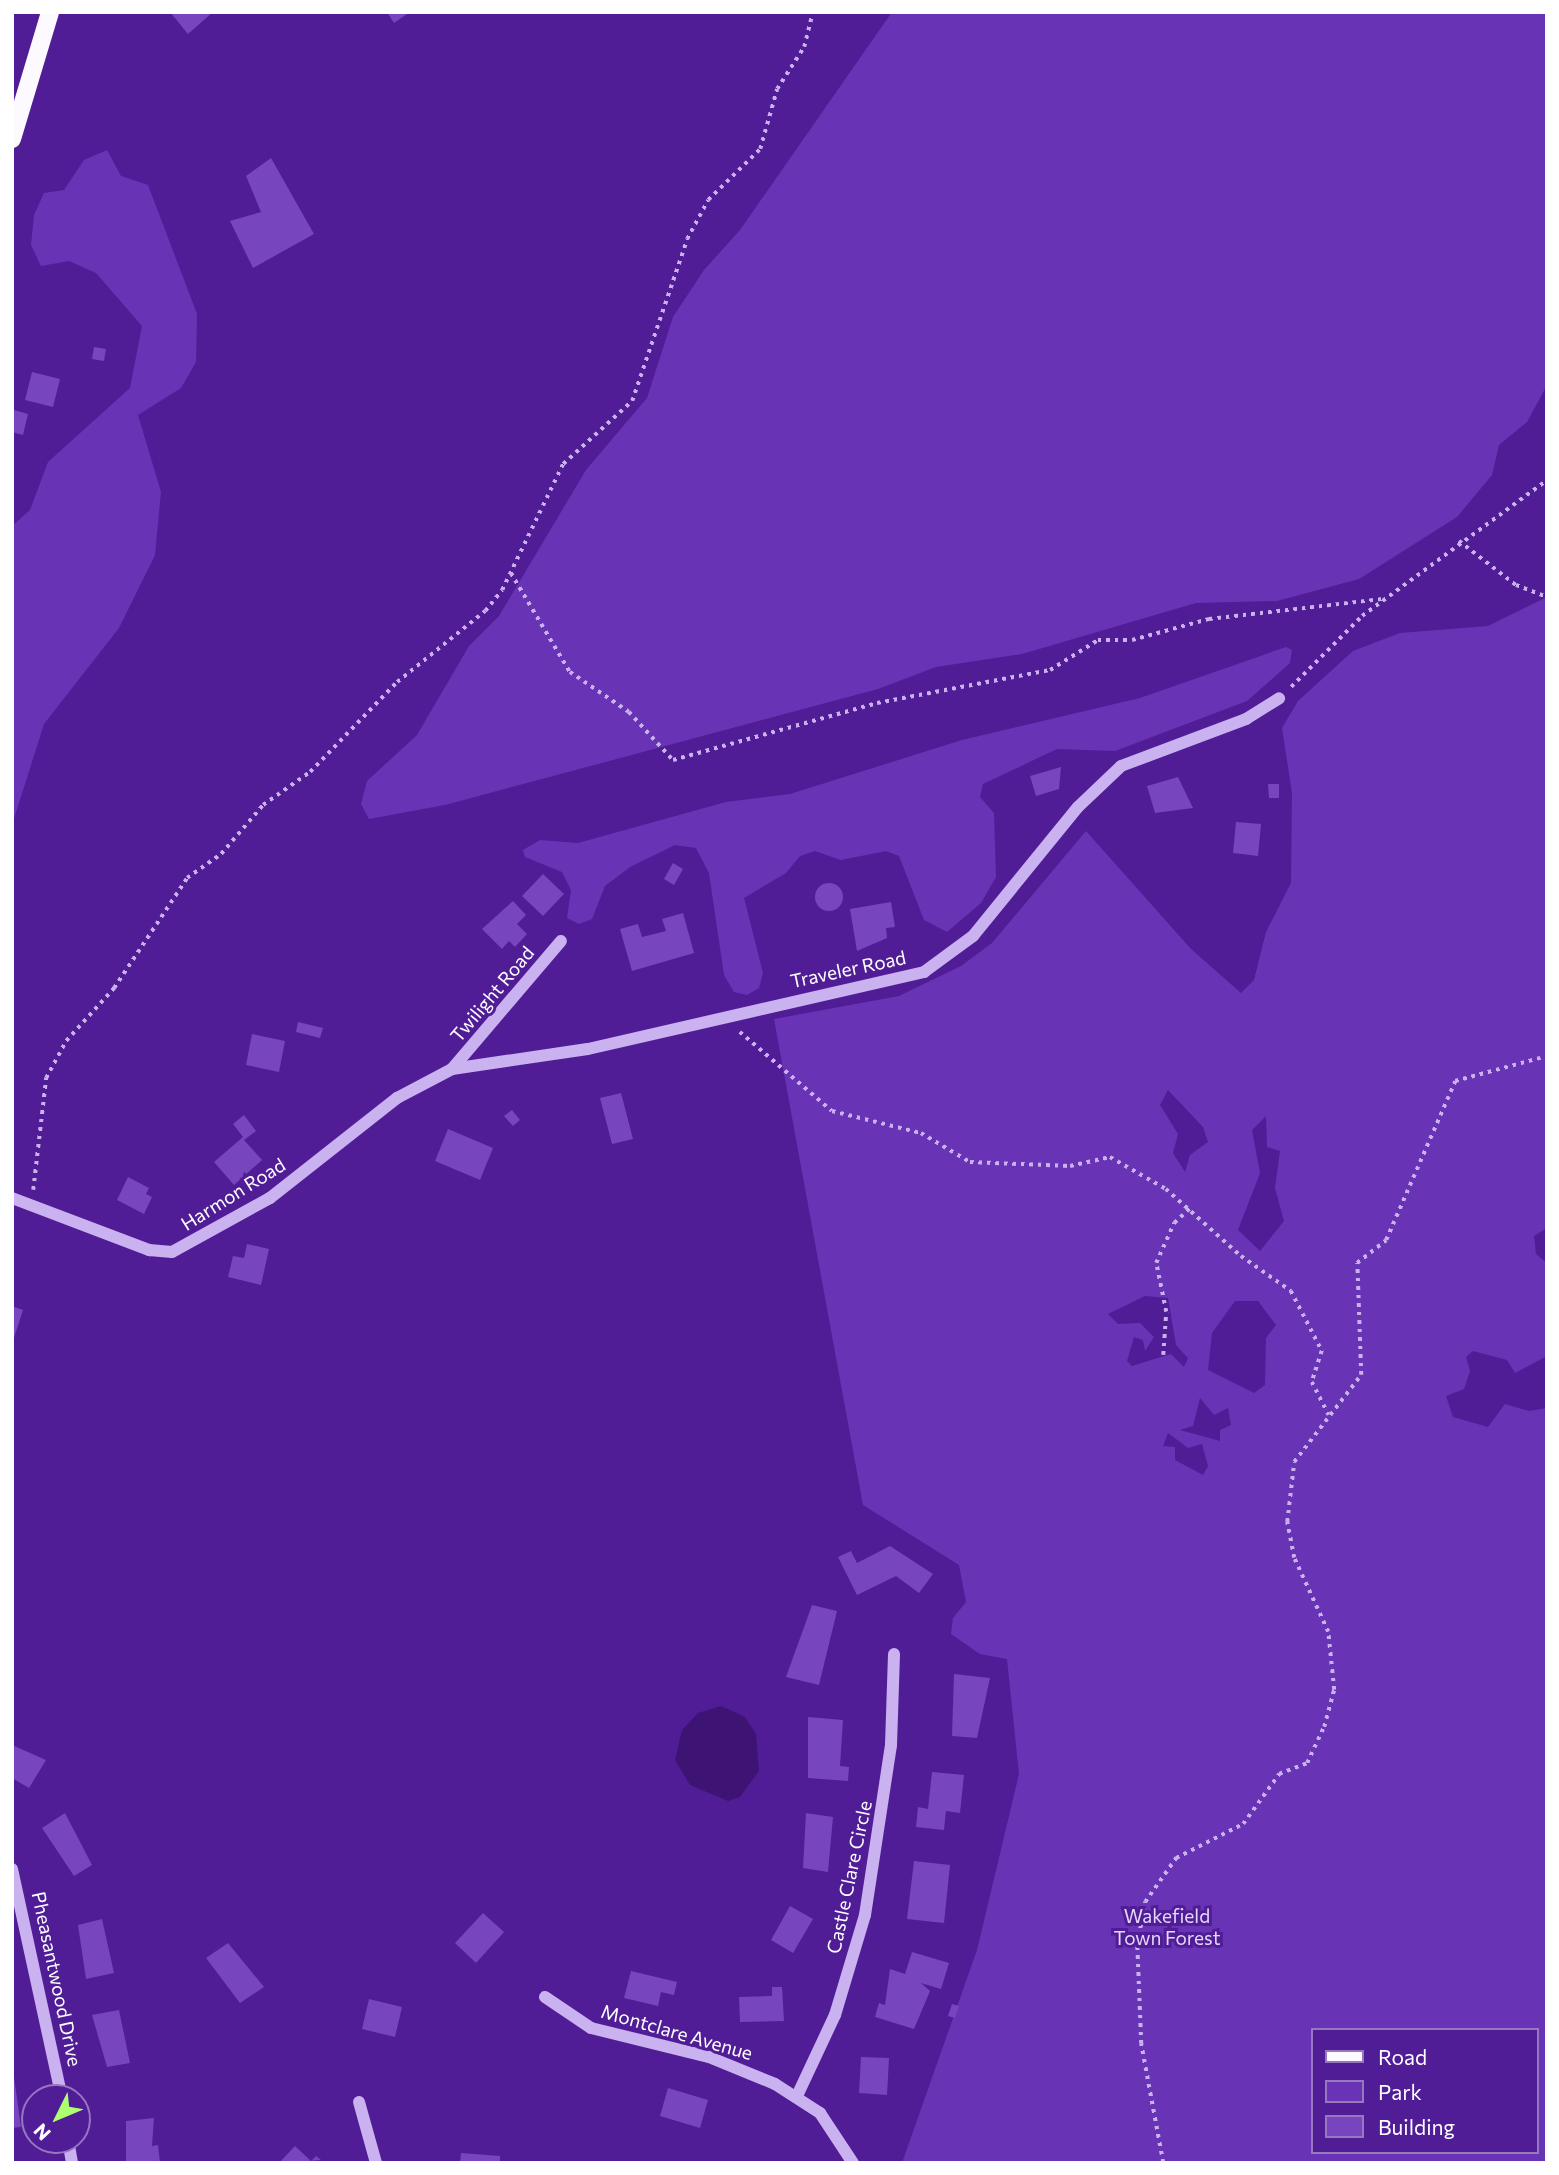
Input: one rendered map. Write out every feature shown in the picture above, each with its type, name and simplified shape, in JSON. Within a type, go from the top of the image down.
[{"type":"main road","points":[[12,139],[50,12]]},
{"type":"street","name":"Traveler Road","points":[[452,1069],[588,1049],[714,1015],[877,986],[933,967],[981,928],[1078,807],[1121,766],[1246,719],[1279,698]]},
{"type":"street","name":"Twilight Road","points":[[452,1069],[561,942]]},
{"type":"street","name":"Harmon Road","points":[[12,1198],[149,1250],[176,1251],[270,1198],[397,1098],[452,1069]]},
{"type":"street","name":"Castle Clare Circle","points":[[797,2096],[835,2015],[865,1915],[891,1745],[894,1654]]},
{"type":"street","name":"Pheasantwood Drive","points":[[12,1869],[59,2084]]},
{"type":"street","name":"Montclare Avenue","points":[[545,1997],[591,2028],[709,2057],[797,2096],[830,2124],[853,2163]]},
{"type":"street","points":[[359,2102],[376,2163]]},
{"type":"path","points":[[29,1203],[40,1169],[46,1078],[66,1041],[114,988],[187,878],[221,855],[262,805],[310,772],[397,682],[485,611],[511,573],[563,464],[632,401],[687,239],[708,200],[760,149],[776,89],[804,47],[813,12]]},
{"type":"path","points":[[1279,698],[1383,599],[1459,541],[1547,480]]},
{"type":"path","points":[[1459,541],[1516,585],[1547,597]]},
{"type":"path","points":[[511,573],[570,672],[629,712],[673,760],[877,704],[1050,670],[1098,640],[1132,640],[1209,618],[1383,599]]},
{"type":"path","points":[[714,1015],[832,1111],[921,1133],[970,1162],[1070,1166],[1110,1157],[1190,1208],[1241,1256],[1291,1291],[1322,1351],[1312,1382],[1329,1415]]},
{"type":"path","points":[[1163,2163],[1141,2044],[1137,1945],[1145,1902],[1176,1858],[1243,1824],[1279,1774],[1307,1762],[1324,1727],[1334,1690],[1328,1632],[1294,1558],[1287,1522],[1294,1462],[1361,1375],[1357,1263],[1385,1240],[1455,1082],[1547,1056]]},
{"type":"path","points":[[1163,1355],[1167,1341],[1157,1256],[1190,1208]]},
{"type":"green space","points":[[892,12],[1547,12],[1547,385],[1527,422],[1499,445],[1492,475],[1457,517],[1359,579],[1277,601],[1196,603],[1022,654],[936,667],[878,689],[445,805],[369,819],[361,804],[367,781],[417,735],[469,646],[499,616],[586,470],[647,398],[673,317],[704,270],[740,230]]},
{"type":"green space","points":[[107,150],[121,176],[148,185],[197,314],[196,362],[181,388],[138,415],[161,492],[155,555],[119,628],[44,724],[12,825],[12,526],[30,510],[48,462],[130,388],[142,326],[96,273],[69,261],[41,266],[31,245],[34,215],[44,193],[64,190],[84,160]]},
{"type":"green space","name":"Wakefield Town Forest","points":[[1547,597],[1547,1228],[1534,1236],[1536,1254],[1547,1263],[1547,1356],[1515,1373],[1507,1360],[1473,1351],[1466,1357],[1470,1371],[1464,1389],[1446,1396],[1453,1417],[1488,1427],[1505,1404],[1529,1411],[1547,1408],[1547,2163],[902,2163],[977,1950],[1019,1774],[1007,1659],[980,1654],[951,1634],[953,1618],[966,1602],[959,1565],[863,1505],[774,1019],[899,996],[961,966],[992,943],[1086,831],[1191,949],[1241,993],[1254,980],[1266,932],[1291,883],[1292,793],[1282,728],[1298,701],[1353,651],[1400,633],[1488,626]],"holes":[[[1168,1090],[1203,1127],[1208,1142],[1190,1155],[1185,1172],[1173,1153],[1178,1134],[1160,1105]],[[1266,1116],[1267,1147],[1280,1151],[1275,1188],[1284,1221],[1260,1251],[1238,1230],[1260,1173],[1252,1130]],[[1145,1296],[1168,1298],[1176,1345],[1188,1358],[1184,1367],[1171,1354],[1132,1366],[1127,1361],[1134,1337],[1143,1340],[1145,1351],[1154,1337],[1140,1323],[1118,1324],[1108,1314]],[[1235,1301],[1258,1301],[1276,1325],[1266,1338],[1265,1385],[1254,1393],[1208,1370],[1212,1333]],[[1200,1398],[1214,1415],[1228,1408],[1231,1425],[1220,1430],[1220,1441],[1180,1430],[1193,1426]],[[1168,1433],[1188,1448],[1202,1444],[1208,1466],[1203,1475],[1175,1460],[1175,1447],[1163,1446]]]},
{"type":"green space","points":[[1286,647],[1292,650],[1290,663],[1247,701],[1115,751],[1057,749],[983,784],[980,797],[994,813],[996,877],[981,903],[947,932],[924,920],[899,856],[886,851],[841,860],[815,851],[800,856],[786,873],[744,898],[763,973],[759,988],[747,995],[734,992],[724,975],[709,873],[696,848],[675,845],[630,867],[605,886],[592,919],[579,924],[567,918],[571,890],[562,872],[525,857],[523,850],[540,840],[578,843],[726,802],[790,794],[962,740],[1140,698]]},
{"type":"shaded area","points":[[721,1706],[745,1717],[756,1734],[759,1771],[740,1797],[728,1801],[690,1785],[675,1760],[682,1730],[698,1713]]},
{"type":"building","points":[[170,12],[213,12],[188,34]]},
{"type":"building","points":[[387,12],[410,12],[394,23]]},
{"type":"building","points":[[271,158],[314,234],[253,268],[230,221],[261,212],[246,176]]},
{"type":"building","points":[[94,347],[106,349],[104,361],[92,359]]},
{"type":"building","points":[[32,372],[60,379],[53,407],[25,400]]},
{"type":"building","points":[[12,400],[14,410],[28,414],[23,435],[12,432]]},
{"type":"building","points":[[1061,767],[1059,789],[1036,796],[1030,776]]},
{"type":"building","points":[[1178,777],[1193,808],[1155,813],[1147,786]]},
{"type":"building","points":[[1268,784],[1279,784],[1279,798],[1269,798]]},
{"type":"building","points":[[1236,822],[1261,824],[1258,856],[1233,853]]},
{"type":"building","points":[[673,863],[683,869],[674,885],[664,879]]},
{"type":"building","points":[[543,874],[564,894],[543,916],[522,896]]},
{"type":"building","points":[[829,883],[839,887],[843,897],[839,907],[829,911],[819,907],[815,897],[819,887]]},
{"type":"building","points":[[513,901],[526,915],[517,924],[527,934],[515,947],[509,941],[502,949],[482,929]]},
{"type":"building","points":[[891,902],[895,927],[886,928],[887,938],[857,951],[850,909]]},
{"type":"building","points":[[683,913],[694,953],[632,971],[620,929],[638,924],[642,937],[666,931],[662,919]]},
{"type":"building","points":[[298,1022],[323,1028],[320,1038],[296,1032]]},
{"type":"building","points":[[252,1034],[285,1041],[279,1072],[246,1065]]},
{"type":"building","points":[[621,1093],[633,1139],[612,1144],[600,1098]]},
{"type":"building","points":[[512,1110],[520,1120],[513,1126],[504,1116]]},
{"type":"building","points":[[244,1115],[256,1131],[244,1140],[262,1160],[234,1185],[214,1162],[243,1137],[233,1124]]},
{"type":"building","points":[[448,1129],[493,1148],[480,1180],[435,1161]]},
{"type":"building","points":[[128,1177],[149,1188],[146,1194],[152,1197],[144,1214],[117,1200]]},
{"type":"building","points":[[247,1244],[269,1249],[261,1285],[228,1277],[233,1256],[244,1258]]},
{"type":"building","points":[[12,1306],[23,1310],[13,1341],[12,1341]]},
{"type":"building","points":[[890,1546],[933,1574],[919,1593],[896,1576],[857,1595],[838,1557],[851,1551],[857,1563]]},
{"type":"building","points":[[812,1605],[837,1611],[819,1685],[786,1677]]},
{"type":"building","points":[[954,1674],[990,1678],[977,1738],[952,1736]]},
{"type":"building","points":[[808,1717],[843,1720],[840,1766],[849,1767],[848,1781],[808,1778]]},
{"type":"building","points":[[12,1745],[46,1760],[29,1788],[12,1778]]},
{"type":"building","points":[[932,1772],[964,1775],[960,1813],[946,1811],[944,1830],[916,1827],[918,1807],[928,1809]]},
{"type":"building","points":[[65,1813],[92,1865],[74,1876],[42,1828]]},
{"type":"building","points":[[806,1813],[833,1817],[828,1872],[803,1868]]},
{"type":"building","points":[[914,1861],[950,1865],[944,1923],[907,1919]]},
{"type":"building","points":[[790,1906],[813,1919],[793,1953],[771,1940]]},
{"type":"building","points":[[483,1913],[504,1932],[476,1963],[455,1943]]},
{"type":"building","points":[[102,1919],[114,1973],[86,1979],[78,1925]]},
{"type":"building","points":[[228,1943],[264,1987],[240,2003],[206,1958]]},
{"type":"building","points":[[912,1952],[949,1963],[941,1989],[921,1983],[930,1991],[914,2029],[875,2017],[879,2003],[885,2005],[890,1969],[905,1974]]},
{"type":"building","points":[[631,1971],[677,1982],[674,1995],[661,1992],[658,2006],[624,1998]]},
{"type":"building","points":[[772,1987],[782,1987],[784,2021],[740,2022],[739,1997],[772,1996]]},
{"type":"building","points":[[369,1999],[402,2007],[395,2037],[362,2029]]},
{"type":"building","points":[[952,2004],[959,2006],[955,2018],[948,2016]]},
{"type":"building","points":[[119,2010],[130,2063],[107,2067],[92,2015]]},
{"type":"building","points":[[861,2057],[889,2058],[887,2095],[859,2093]]},
{"type":"building","points":[[12,2063],[21,2127],[12,2128]]},
{"type":"building","points":[[668,2088],[708,2100],[700,2128],[660,2116]]},
{"type":"building","points":[[154,2118],[152,2146],[158,2145],[160,2163],[126,2163],[126,2121]]},
{"type":"building","points":[[295,2146],[311,2161],[279,2163]]},
{"type":"building","points":[[461,2153],[500,2156],[500,2163],[460,2163]]}]
